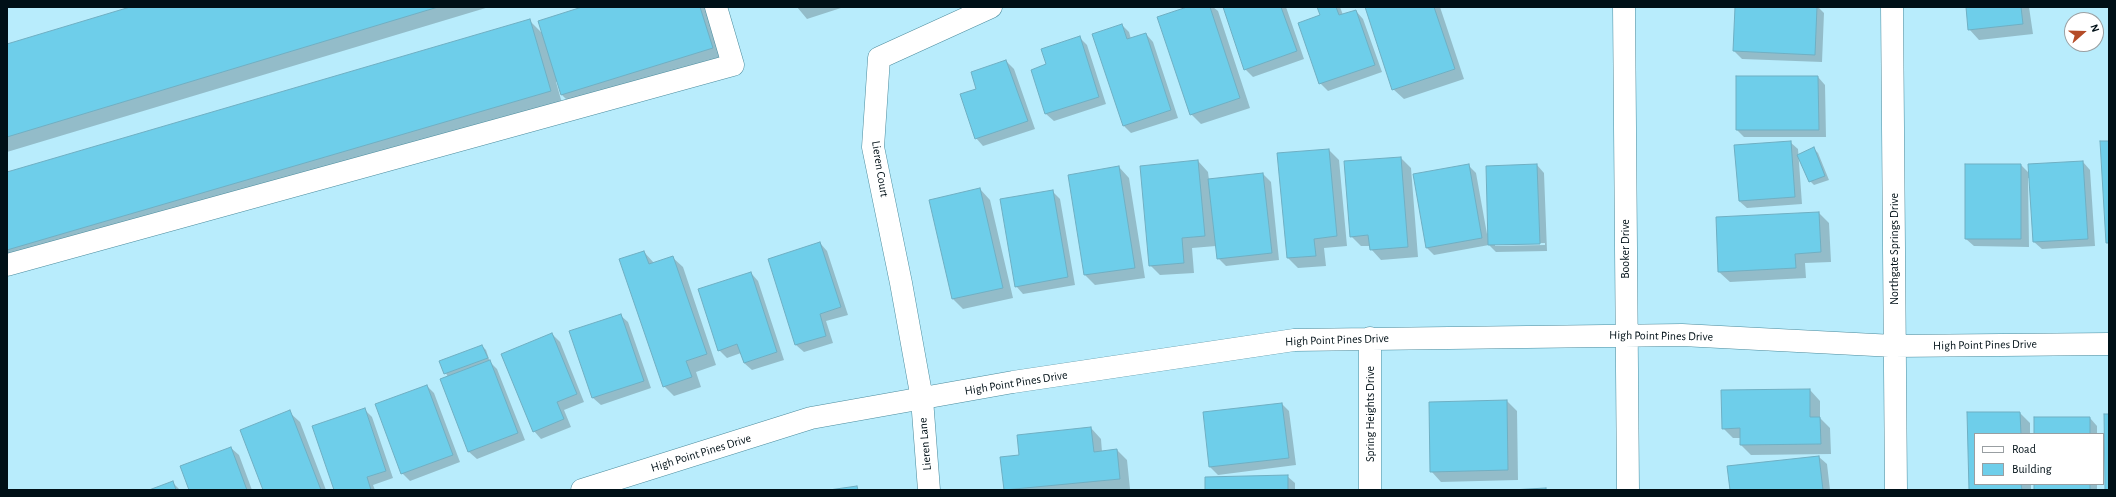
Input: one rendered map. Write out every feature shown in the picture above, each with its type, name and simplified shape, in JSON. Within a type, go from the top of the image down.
[{"type":"street","points":[[7,265],[733,66],[716,7]]},
{"type":"street","name":"Lieren Court","points":[[922,399],[902,282],[873,146],[879,58],[991,7]]},
{"type":"street","name":"Booker Drive","points":[[1624,7],[1628,490]]},
{"type":"street","name":"Northgate Springs Drive","points":[[1892,7],[1896,490]]},
{"type":"street","name":"High Point Pines Drive","points":[[582,490],[811,418],[1013,382],[1294,340],[1682,335],[1894,346],[2109,344]]},
{"type":"street","name":"Spring Heights Drive","points":[[1370,338],[1370,490]]},
{"type":"street","name":"Lieren Lane","points":[[922,399],[929,490]]},
{"type":"building","points":[[130,7],[438,7],[7,137],[7,44]]},
{"type":"building","points":[[582,7],[700,7],[713,48],[561,95],[538,21]]},
{"type":"building","points":[[1187,7],[1210,7],[1240,98],[1190,115],[1157,17]]},
{"type":"building","points":[[1223,7],[1281,7],[1297,51],[1244,70]]},
{"type":"building","points":[[1317,7],[1336,7],[1339,15],[1356,10],[1375,65],[1319,84],[1298,23],[1320,15]]},
{"type":"building","points":[[1365,7],[1434,7],[1455,69],[1392,90]]},
{"type":"building","points":[[1735,7],[1817,7],[1815,55],[1733,51]]},
{"type":"building","points":[[1966,7],[2021,7],[2023,24],[1968,30]]},
{"type":"building","points":[[530,19],[551,91],[7,250],[7,172]]},
{"type":"building","points":[[1122,24],[1127,39],[1146,33],[1171,110],[1123,126],[1092,34]]},
{"type":"building","points":[[1080,36],[1099,97],[1045,114],[1031,70],[1046,64],[1041,49]]},
{"type":"building","points":[[1006,60],[1028,121],[975,139],[960,94],[976,89],[971,72]]},
{"type":"building","points":[[1736,76],[1818,76],[1819,130],[1736,130]]},
{"type":"building","points":[[1791,141],[1795,197],[1739,201],[1734,145]]},
{"type":"building","points":[[2100,141],[2109,141],[2109,243],[2106,243]]},
{"type":"building","points":[[1814,147],[1825,176],[1809,182],[1797,155]]},
{"type":"building","points":[[1329,149],[1337,236],[1314,239],[1316,256],[1287,258],[1277,153]]},
{"type":"building","points":[[1401,157],[1408,247],[1370,250],[1368,235],[1350,237],[1344,161]]},
{"type":"building","points":[[1198,160],[1205,236],[1182,238],[1184,263],[1149,266],[1140,166]]},
{"type":"building","points":[[2083,161],[2088,239],[2033,242],[2028,164]]},
{"type":"building","points":[[1469,164],[1482,238],[1426,248],[1413,174]]},
{"type":"building","points":[[1537,164],[1540,244],[1488,245],[1486,166]]},
{"type":"building","points":[[1965,164],[2021,164],[2021,239],[1965,239]]},
{"type":"building","points":[[1119,166],[1135,268],[1084,275],[1068,175]]},
{"type":"building","points":[[1263,173],[1272,253],[1217,259],[1208,179]]},
{"type":"building","points":[[980,188],[1003,288],[952,299],[929,200]]},
{"type":"building","points":[[1053,190],[1068,277],[1015,287],[1000,199]]},
{"type":"building","points":[[1819,212],[1821,252],[1795,254],[1796,268],[1718,272],[1716,217]]},
{"type":"building","points":[[820,242],[841,307],[820,314],[826,336],[795,345],[768,259]]},
{"type":"building","points":[[644,251],[649,264],[673,256],[707,354],[686,361],[692,377],[663,387],[619,259]]},
{"type":"building","points":[[751,272],[777,352],[744,363],[737,344],[718,351],[698,289]]},
{"type":"building","points":[[621,314],[644,381],[592,398],[569,331]]},
{"type":"building","points":[[552,333],[577,394],[557,402],[564,419],[533,432],[501,354]]},
{"type":"building","points":[[482,345],[488,358],[444,374],[439,361]]},
{"type":"building","points":[[490,360],[518,433],[468,452],[440,379]]},
{"type":"building","points":[[427,385],[453,455],[401,474],[375,404]]},
{"type":"building","points":[[1810,389],[1810,417],[1820,417],[1821,444],[1740,445],[1740,428],[1722,429],[1721,390]]},
{"type":"building","points":[[1507,400],[1508,470],[1430,472],[1429,402]]},
{"type":"building","points":[[1282,403],[1289,458],[1209,467],[1203,412]]},
{"type":"building","points":[[365,408],[386,471],[367,477],[371,490],[334,490],[312,426]]},
{"type":"building","points":[[290,410],[321,490],[263,490],[240,430]]},
{"type":"building","points":[[1967,412],[2020,412],[2021,433],[1974,433],[1974,485],[2021,485],[2022,490],[1969,490]]},
{"type":"building","points":[[2104,414],[2109,414],[2109,490],[2105,490]]},
{"type":"building","points":[[2034,417],[2090,417],[2090,433],[2034,433]]},
{"type":"building","points":[[1091,427],[1094,452],[1117,449],[1120,479],[1004,490],[1000,457],[1019,455],[1017,435]]},
{"type":"building","points":[[231,447],[247,490],[189,490],[180,466]]},
{"type":"building","points":[[1819,456],[1823,490],[1730,490],[1727,466]]},
{"type":"building","points":[[1288,475],[1288,490],[1205,490],[1205,477]]},
{"type":"building","points":[[173,481],[176,490],[149,490]]},
{"type":"building","points":[[2034,485],[2090,485],[2090,490],[2034,490]]},
{"type":"building","points":[[857,486],[858,490],[829,490]]},
{"type":"building","points":[[1546,488],[1546,490],[1511,490]]}]
